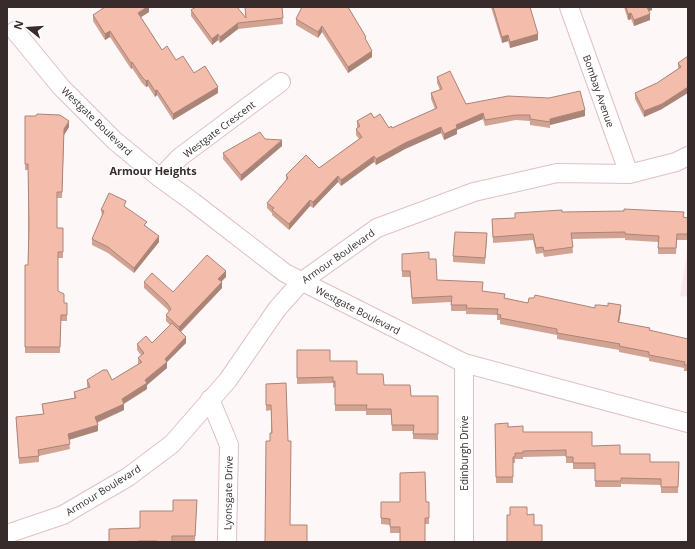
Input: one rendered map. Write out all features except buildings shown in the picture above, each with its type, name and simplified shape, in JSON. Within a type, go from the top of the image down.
[{"type":"street","name":"Bombay Avenue","points":[[570,7],[629,174]]},
{"type":"street","name":"Westgate Boulevard","points":[[15,31],[61,87],[115,142],[285,273],[464,363],[688,423]]},
{"type":"street","name":"Westgate Crescent","points":[[160,178],[180,158],[281,82]]},
{"type":"street","name":"Armour Boulevard","points":[[7,534],[63,515],[128,477],[172,444],[228,380],[277,309],[301,282],[377,228],[474,192],[557,173],[629,174],[676,162],[688,156]]},
{"type":"street","name":"Edinburgh Drive","points":[[464,363],[464,542]]},
{"type":"street","name":"Lyonsgate Drive","points":[[210,399],[229,445],[227,542]]},
{"type":"shaded area","points":[[688,245],[688,297],[680,296]]},
{"type":"district","name":"Armour Heights","points":[[153,171]]}]
